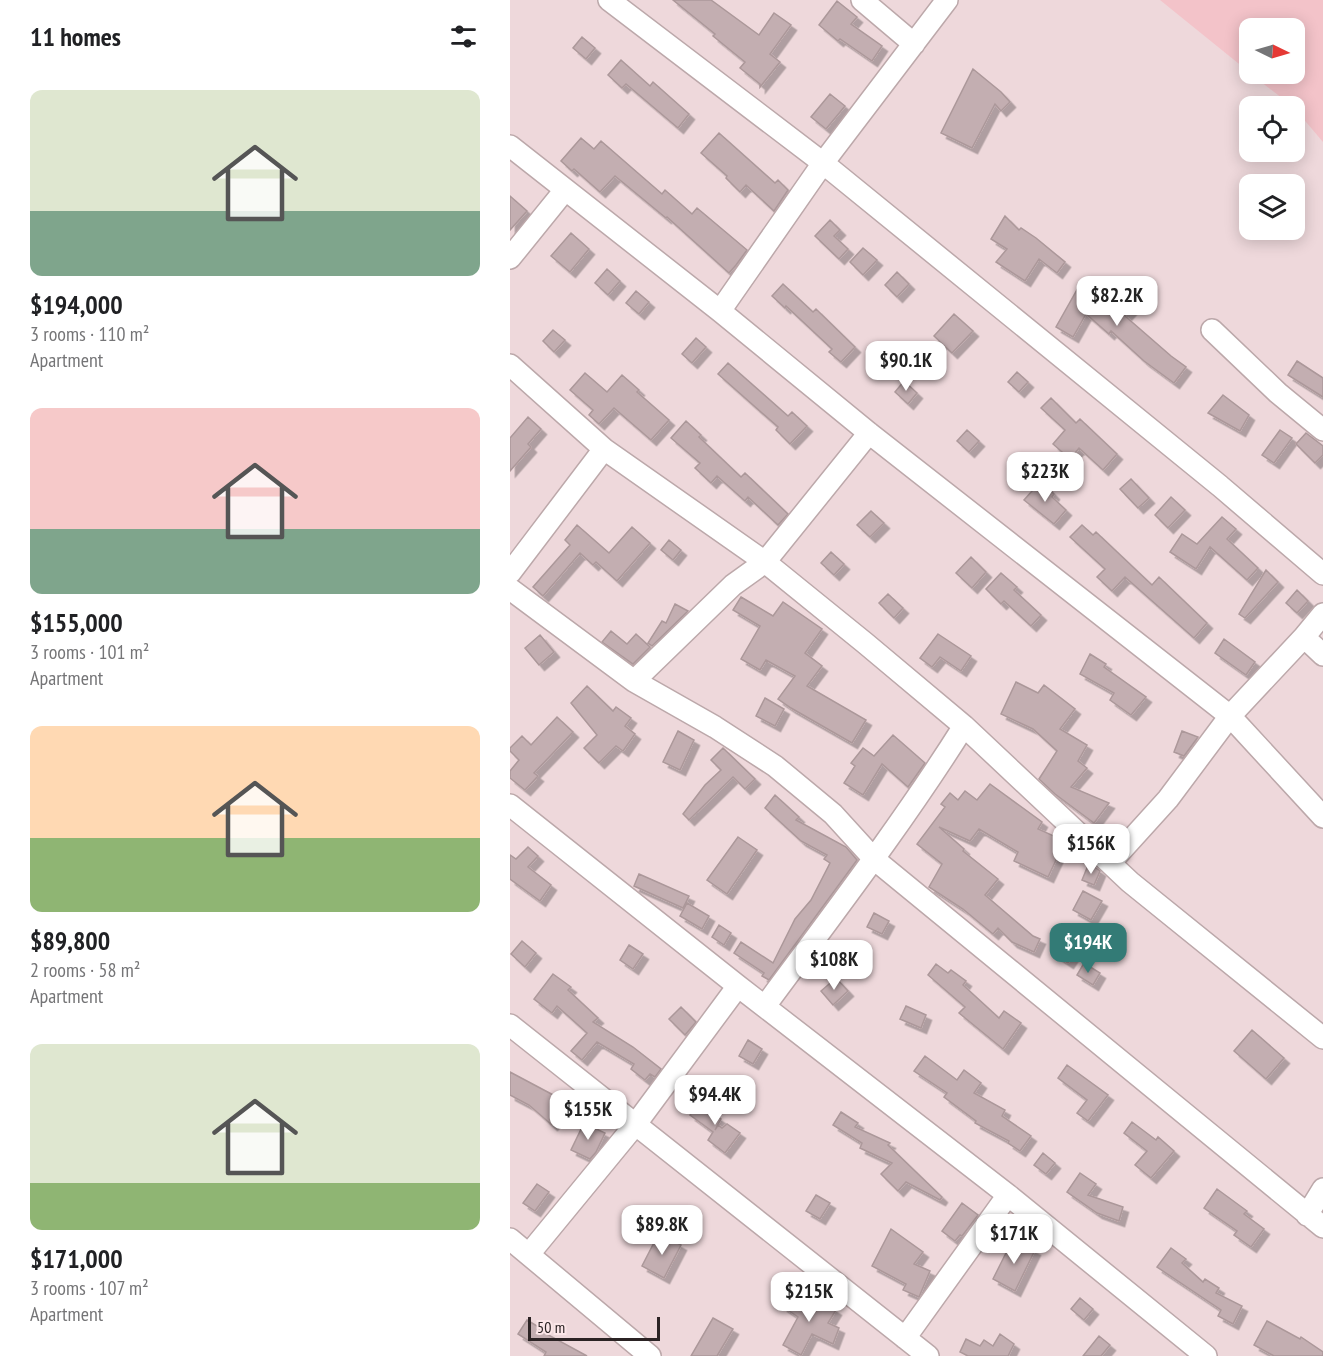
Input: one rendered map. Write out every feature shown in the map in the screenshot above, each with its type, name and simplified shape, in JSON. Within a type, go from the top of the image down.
[{"type":"street","points":[[609,0],[823,163],[1220,486],[1323,574]]},
{"type":"street","points":[[862,0],[914,44]]},
{"type":"street","points":[[720,311],[823,163],[947,0]]},
{"type":"street","points":[[510,146],[720,311],[869,434],[1230,716],[1323,818]]},
{"type":"street","points":[[510,258],[565,190]]},
{"type":"street","points":[[1212,330],[1278,393],[1323,430]]},
{"type":"street","points":[[510,365],[604,449],[765,562],[964,726],[1130,882],[1323,1038]]},
{"type":"street","points":[[634,681],[733,585],[765,562],[869,434]]},
{"type":"street","points":[[510,573],[604,449]]},
{"type":"street","points":[[510,589],[634,681],[716,727],[775,766],[833,814],[874,859],[1315,1221],[1323,1189]]},
{"type":"street","points":[[1110,863],[1168,799],[1230,716],[1323,614]]},
{"type":"street","points":[[1304,637],[1323,655]]},
{"type":"street","points":[[765,1006],[874,859],[941,764],[964,726]]},
{"type":"street","points":[[510,806],[1008,1195],[1206,1356]]},
{"type":"street","points":[[529,1254],[635,1125],[738,986]]},
{"type":"street","points":[[510,1025],[928,1356]]},
{"type":"street","points":[[905,1338],[1008,1195]]},
{"type":"street","points":[[510,1239],[650,1356]]},
{"type":"shaded area","points":[[1160,0],[1323,0],[1323,142],[1305,121],[1305,96],[1279,96],[1264,84],[1305,84],[1305,18],[1239,18],[1239,64]]},
{"type":"building","points":[[673,0],[711,0],[759,35],[774,13],[791,25],[770,54],[780,62],[760,87],[760,84],[740,68],[745,62]]},
{"type":"building","points":[[837,1],[857,17],[851,24],[882,46],[872,61],[840,39],[838,41],[819,25]]},
{"type":"building","points":[[582,37],[595,48],[586,59],[573,48]]},
{"type":"building","points":[[621,60],[650,86],[653,82],[689,114],[678,128],[626,84],[622,88],[608,75]]},
{"type":"building","points":[[973,69],[1010,102],[1001,111],[995,104],[972,148],[941,133]]},
{"type":"building","points":[[830,94],[845,106],[826,129],[811,117]]},
{"type":"building","points":[[719,133],[775,183],[778,180],[788,190],[774,211],[746,185],[740,192],[726,178],[727,176],[701,153]]},
{"type":"building","points":[[581,138],[594,149],[601,141],[662,194],[665,190],[692,214],[697,208],[747,250],[736,265],[729,273],[667,217],[615,176],[600,192],[574,169],[572,171],[561,161]]},
{"type":"building","points":[[510,196],[527,211],[510,230]]},
{"type":"building","points":[[1005,216],[1019,230],[1021,228],[1036,238],[1065,262],[1057,273],[1039,259],[1025,281],[996,262],[1007,249],[991,239]]},
{"type":"building","points":[[830,220],[840,230],[834,236],[848,249],[839,259],[815,236]]},
{"type":"building","points":[[571,233],[589,249],[570,272],[551,256]]},
{"type":"building","points":[[863,248],[877,260],[863,275],[850,262]]},
{"type":"building","points":[[607,269],[620,281],[608,295],[595,283]]},
{"type":"building","points":[[897,272],[909,284],[897,297],[885,285]]},
{"type":"building","points":[[1087,278],[1115,303],[1121,296],[1133,307],[1125,316],[1186,367],[1174,383],[1144,361],[1111,331],[1109,334],[1086,314],[1073,337],[1056,327],[1078,288]]},
{"type":"building","points":[[783,284],[813,312],[816,309],[855,347],[841,362],[829,352],[832,349],[772,296]]},
{"type":"building","points":[[636,291],[649,302],[639,314],[626,303]]},
{"type":"building","points":[[954,314],[973,331],[952,353],[934,336]]},
{"type":"building","points":[[553,330],[565,340],[554,352],[543,341]]},
{"type":"building","points":[[696,338],[706,347],[692,363],[682,354]]},
{"type":"building","points":[[1297,361],[1323,378],[1323,397],[1288,375]]},
{"type":"building","points":[[728,363],[788,416],[792,412],[807,426],[790,444],[776,430],[778,427],[718,374]]},
{"type":"building","points":[[1017,372],[1028,382],[1019,392],[1008,382]]},
{"type":"building","points":[[585,373],[607,392],[622,375],[639,390],[637,392],[669,420],[651,440],[614,408],[599,424],[589,415],[593,410],[570,390]]},
{"type":"building","points":[[904,381],[917,393],[908,404],[895,392]]},
{"type":"building","points":[[1223,395],[1249,415],[1240,431],[1208,413]]},
{"type":"building","points":[[1051,398],[1076,423],[1080,419],[1117,454],[1103,470],[1079,448],[1070,459],[1053,444],[1065,430],[1041,408]]},
{"type":"building","points":[[528,417],[541,429],[528,444],[531,447],[510,471],[510,438]]},
{"type":"building","points":[[686,421],[701,435],[699,437],[741,477],[745,473],[788,514],[778,525],[748,497],[745,501],[717,476],[711,483],[695,468],[700,463],[671,438]]},
{"type":"building","points":[[967,430],[979,441],[969,452],[957,441]]},
{"type":"building","points":[[1280,430],[1292,438],[1274,463],[1262,455]]},
{"type":"building","points":[[1306,433],[1323,446],[1323,455],[1315,463],[1296,444]]},
{"type":"building","points":[[1131,479],[1149,498],[1138,508],[1120,489]]},
{"type":"building","points":[[1041,481],[1054,494],[1052,497],[1066,510],[1054,524],[1024,500]]},
{"type":"building","points":[[1171,497],[1185,510],[1168,528],[1155,515]]},
{"type":"building","points":[[871,511],[884,523],[870,537],[857,525]]},
{"type":"building","points":[[1222,517],[1236,529],[1227,539],[1258,568],[1247,580],[1210,547],[1196,569],[1170,552],[1182,534],[1197,544]]},
{"type":"building","points":[[577,525],[609,553],[632,527],[650,543],[617,581],[596,562],[593,565],[580,553],[543,596],[533,587],[570,545],[565,540]]},
{"type":"building","points":[[1082,525],[1093,535],[1096,532],[1152,585],[1159,577],[1207,623],[1194,638],[1125,577],[1112,591],[1097,577],[1105,569],[1070,537]]},
{"type":"building","points":[[669,540],[681,550],[673,560],[661,550]]},
{"type":"building","points":[[831,552],[844,564],[834,575],[821,563]]},
{"type":"building","points":[[971,557],[986,572],[972,588],[956,573]]},
{"type":"building","points":[[1266,570],[1278,582],[1245,618],[1239,614]]},
{"type":"building","points":[[1001,573],[1017,587],[1014,590],[1041,615],[1031,626],[1004,601],[1001,604],[986,589]]},
{"type":"building","points":[[1297,590],[1308,601],[1297,613],[1286,603]]},
{"type":"building","points":[[888,594],[903,608],[894,618],[879,603]]},
{"type":"building","points":[[741,597],[773,616],[783,602],[822,629],[805,653],[822,666],[807,686],[866,720],[852,743],[778,699],[795,676],[766,660],[760,670],[741,659],[760,626],[733,610]]},
{"type":"building","points":[[675,604],[688,611],[652,646],[648,643],[662,621],[666,623]]},
{"type":"building","points":[[611,631],[627,644],[636,634],[650,647],[633,664],[602,642]]},
{"type":"building","points":[[938,634],[971,656],[961,671],[940,657],[932,667],[920,658]]},
{"type":"building","points":[[540,635],[554,652],[539,665],[525,648]]},
{"type":"building","points":[[1224,639],[1255,662],[1246,675],[1215,653]]},
{"type":"building","points":[[1090,654],[1106,664],[1104,667],[1146,697],[1131,715],[1110,700],[1114,693],[1080,674]]},
{"type":"building","points":[[1016,682],[1038,693],[1044,685],[1075,709],[1060,729],[1087,745],[1078,761],[1087,768],[1071,787],[1109,803],[1094,823],[1039,779],[1057,751],[1033,729],[1001,714]]},
{"type":"building","points":[[587,686],[613,711],[616,707],[631,718],[625,726],[635,734],[623,751],[616,746],[599,763],[584,748],[597,735],[571,703]]},
{"type":"building","points":[[765,698],[784,709],[775,726],[756,716]]},
{"type":"building","points":[[557,717],[573,732],[534,773],[538,776],[525,790],[510,778],[510,771],[519,760],[510,748],[522,736],[531,745]]},
{"type":"building","points":[[678,731],[694,740],[680,770],[663,762]]},
{"type":"building","points":[[1182,731],[1198,737],[1184,756],[1174,752]]},
{"type":"building","points":[[893,735],[925,763],[908,787],[882,764],[863,795],[844,783],[855,766],[851,763],[863,748],[874,756]]},
{"type":"building","points":[[723,748],[755,779],[745,789],[733,777],[689,820],[683,814],[705,785],[721,770],[711,760]]},
{"type":"building","points":[[990,784],[1042,822],[1038,829],[1065,841],[1048,877],[1014,861],[1018,852],[979,829],[970,841],[939,827],[964,849],[963,851],[998,879],[985,895],[1033,936],[1040,939],[1034,952],[1012,942],[998,928],[993,934],[963,909],[929,887],[942,864],[917,844],[945,807],[941,804],[950,793],[958,800],[965,791],[977,800]]},
{"type":"building","points":[[775,795],[799,817],[796,820],[846,847],[857,860],[769,980],[762,976],[764,973],[734,953],[741,942],[773,963],[795,919],[811,900],[830,863],[824,859],[827,855],[801,841],[765,808]]},
{"type":"building","points":[[738,837],[757,850],[727,894],[707,880]]},
{"type":"building","points":[[528,847],[538,856],[528,867],[551,885],[540,901],[510,879],[510,855],[516,859]]},
{"type":"building","points":[[1089,863],[1100,871],[1094,885],[1082,880]]},
{"type":"building","points":[[639,874],[689,896],[683,908],[634,886]]},
{"type":"building","points":[[1083,891],[1102,901],[1091,920],[1073,910]]},
{"type":"building","points":[[687,903],[709,916],[702,929],[680,916]]},
{"type":"building","points":[[874,913],[889,921],[882,934],[867,927]]},
{"type":"building","points":[[719,925],[731,933],[724,945],[712,937]]},
{"type":"building","points":[[1069,934],[1082,942],[1068,963],[1056,955]]},
{"type":"building","points":[[522,941],[536,953],[525,967],[511,954]]},
{"type":"building","points":[[629,945],[643,954],[633,969],[620,960]]},
{"type":"building","points":[[1084,963],[1100,973],[1093,985],[1077,975]]},
{"type":"building","points":[[936,964],[948,973],[951,970],[966,981],[963,985],[999,1018],[1004,1011],[1021,1023],[1003,1049],[959,1013],[965,1007],[928,975]]},
{"type":"building","points":[[553,974],[571,987],[568,990],[598,1018],[593,1022],[633,1047],[661,1069],[655,1077],[650,1074],[645,1080],[631,1069],[634,1064],[597,1042],[582,1060],[571,1051],[587,1033],[557,1006],[552,1013],[534,999]]},
{"type":"building","points":[[836,978],[848,991],[833,1005],[821,991]]},
{"type":"building","points":[[906,1006],[926,1015],[921,1028],[900,1019]]},
{"type":"building","points":[[681,1007],[696,1022],[685,1035],[669,1019]]},
{"type":"building","points":[[1252,1030],[1284,1058],[1266,1079],[1234,1051]]},
{"type":"building","points":[[748,1040],[762,1049],[753,1064],[739,1056]]},
{"type":"building","points":[[925,1056],[957,1080],[964,1070],[981,1083],[974,1093],[1005,1110],[1002,1116],[1031,1136],[1020,1151],[1008,1143],[1009,1141],[975,1123],[976,1121],[944,1097],[947,1093],[914,1071]]},
{"type":"building","points":[[1067,1065],[1108,1095],[1088,1121],[1077,1113],[1087,1100],[1058,1078]]},
{"type":"building","points":[[510,1072],[557,1097],[568,1106],[552,1125],[529,1105],[510,1095]]},
{"type":"building","points":[[702,1098],[715,1108],[712,1113],[721,1119],[715,1130],[718,1125],[722,1128],[727,1124],[740,1133],[725,1153],[708,1140],[713,1132],[690,1115]]},
{"type":"building","points":[[841,1112],[858,1123],[855,1127],[890,1143],[888,1145],[942,1197],[940,1200],[906,1182],[898,1191],[881,1174],[892,1163],[860,1148],[862,1143],[833,1125]]},
{"type":"building","points":[[1132,1122],[1156,1140],[1158,1137],[1174,1151],[1151,1178],[1135,1165],[1147,1151],[1124,1133]]},
{"type":"building","points":[[584,1123],[605,1133],[590,1159],[571,1150]]},
{"type":"building","points":[[1043,1153],[1055,1163],[1046,1174],[1034,1165]]},
{"type":"building","points":[[1080,1173],[1096,1184],[1088,1195],[1123,1207],[1119,1221],[1097,1213],[1067,1192]]},
{"type":"building","points":[[537,1184],[549,1192],[535,1211],[523,1203]]},
{"type":"building","points":[[1217,1189],[1247,1211],[1244,1214],[1264,1229],[1251,1247],[1234,1235],[1237,1231],[1204,1208]]},
{"type":"building","points":[[816,1195],[830,1203],[820,1219],[806,1211]]},
{"type":"building","points":[[962,1203],[978,1215],[962,1236],[960,1235],[955,1241],[942,1231]]},
{"type":"building","points":[[891,1229],[923,1252],[914,1264],[930,1271],[919,1297],[903,1290],[906,1284],[872,1266]]},
{"type":"building","points":[[659,1233],[681,1245],[664,1278],[642,1266]]},
{"type":"building","points":[[1013,1239],[1035,1250],[1015,1291],[993,1279]]},
{"type":"building","points":[[1171,1248],[1186,1259],[1182,1263],[1203,1282],[1205,1279],[1219,1288],[1216,1293],[1242,1306],[1233,1324],[1218,1316],[1221,1310],[1157,1267]]},
{"type":"building","points":[[790,1295],[810,1307],[816,1297],[836,1310],[828,1323],[839,1328],[833,1344],[812,1334],[801,1355],[783,1345],[798,1317],[782,1306]]},
{"type":"building","points":[[1080,1298],[1093,1309],[1084,1320],[1071,1309]]},
{"type":"building","points":[[713,1318],[733,1329],[717,1356],[691,1356]]},
{"type":"building","points":[[527,1320],[542,1329],[541,1331],[587,1356],[544,1356],[546,1352],[518,1334]]},
{"type":"building","points":[[1267,1321],[1300,1339],[1301,1337],[1323,1352],[1323,1356],[1274,1356],[1254,1345]]},
{"type":"building","points":[[1000,1334],[1014,1344],[1008,1356],[968,1356],[960,1352],[966,1339],[980,1346],[984,1340],[993,1346]]},
{"type":"building","points":[[1099,1336],[1110,1345],[1101,1356],[1083,1356]]}]
